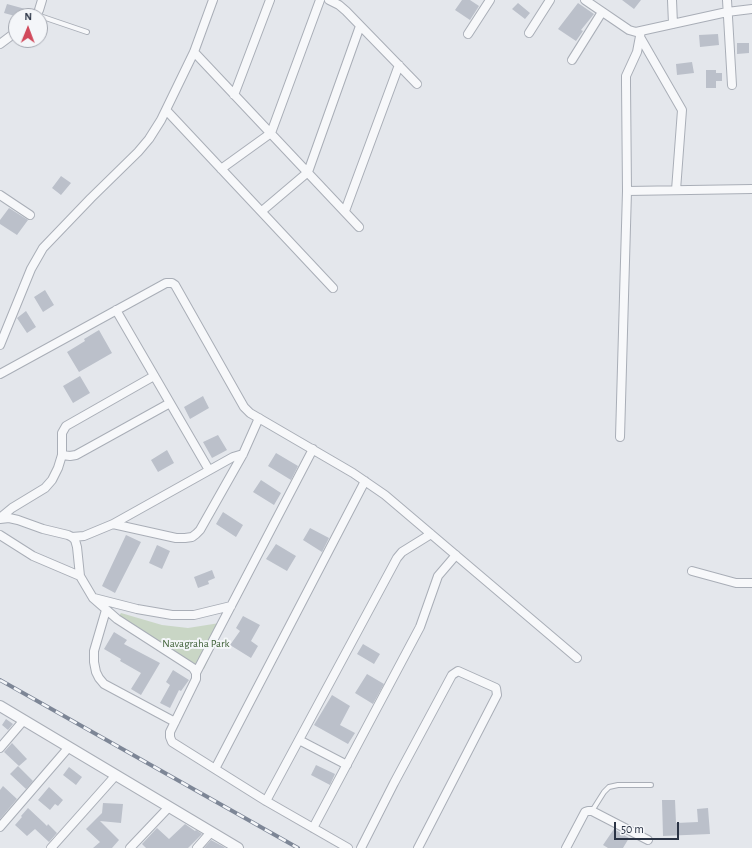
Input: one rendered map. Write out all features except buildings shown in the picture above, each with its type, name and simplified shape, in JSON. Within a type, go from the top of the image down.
[{"type":"street","points":[[0,345],[31,269],[43,248],[149,139],[166,110],[194,52],[213,0]]},
{"type":"street","points":[[234,95],[270,0]]},
{"type":"street","points":[[222,169],[270,133],[320,0]]},
{"type":"street","points":[[329,0],[339,5],[417,84]]},
{"type":"street","points":[[468,34],[490,0]]},
{"type":"street","points":[[529,33],[550,0]]},
{"type":"street","points":[[585,0],[629,30],[641,34],[673,24],[727,12],[752,9]]},
{"type":"street","points":[[595,7],[600,0]]},
{"type":"street","points":[[672,0],[673,24]]},
{"type":"street","points":[[727,0],[732,85]]},
{"type":"street","points":[[572,60],[602,12]]},
{"type":"street","points":[[262,211],[308,172],[360,26]]},
{"type":"street","points":[[641,34],[682,110],[676,190]]},
{"type":"street","points":[[620,437],[627,190],[626,76],[637,52],[641,34]]},
{"type":"street","points":[[194,52],[359,227]]},
{"type":"street","points":[[345,211],[399,65]]},
{"type":"street","points":[[166,110],[333,288]]},
{"type":"street","points":[[627,190],[752,188]]},
{"type":"street","points":[[1,198],[30,215]]},
{"type":"street","points":[[0,374],[166,283],[175,285],[244,406],[250,413],[366,481],[385,495],[577,658]]},
{"type":"street","points":[[116,310],[209,470]]},
{"type":"street","points":[[0,519],[12,508],[45,488],[52,480],[58,468],[62,454],[62,434],[66,426],[154,376]]},
{"type":"street","points":[[62,454],[70,456],[76,455],[170,403]]},
{"type":"street","points":[[113,524],[176,538],[192,537],[200,530],[242,454],[259,418]]},
{"type":"street","points":[[196,673],[313,449]]},
{"type":"street","points":[[0,519],[9,518],[18,520],[72,538],[84,536],[113,524],[209,470],[233,457],[242,454]]},
{"type":"street","points":[[214,769],[366,481]]},
{"type":"street","points":[[266,801],[397,558],[402,552],[431,534]]},
{"type":"street","points":[[0,535],[33,556],[80,576]]},
{"type":"street","points":[[72,538],[75,540],[77,547],[80,576],[93,598],[117,619],[190,664],[194,668],[196,679],[170,732],[172,742],[266,801],[348,848]]},
{"type":"street","points":[[313,828],[420,627],[438,576],[456,555]]},
{"type":"street","points":[[692,571],[736,582],[752,583]]},
{"type":"street","points":[[93,598],[137,609],[172,615],[194,615],[231,606]]},
{"type":"street","points":[[106,610],[94,651],[96,672],[99,678],[104,684],[175,722]]},
{"type":"street","points":[[361,848],[441,695],[452,675],[458,671],[496,688],[497,695],[418,848]]},
{"type":"street","points":[[0,706],[238,848]]},
{"type":"street","points":[[0,748],[24,720]]},
{"type":"street","points":[[299,740],[347,765]]},
{"type":"street","points":[[0,827],[69,747]]},
{"type":"street","points":[[51,848],[116,775]]},
{"type":"street","points":[[130,848],[169,807]]},
{"type":"street","points":[[566,848],[585,812],[592,811],[648,840]]},
{"type":"street","points":[[197,848],[211,832]]},
{"type":"lane","points":[[48,19],[86,32]]},
{"type":"lane","points":[[592,811],[609,787],[618,785],[651,785]]},
{"type":"green space","name":"Navagraha Park","points":[[121,613],[162,625],[188,628],[226,622],[204,669],[117,619]]},
{"type":"railway","points":[[0,680],[298,848]]}]
